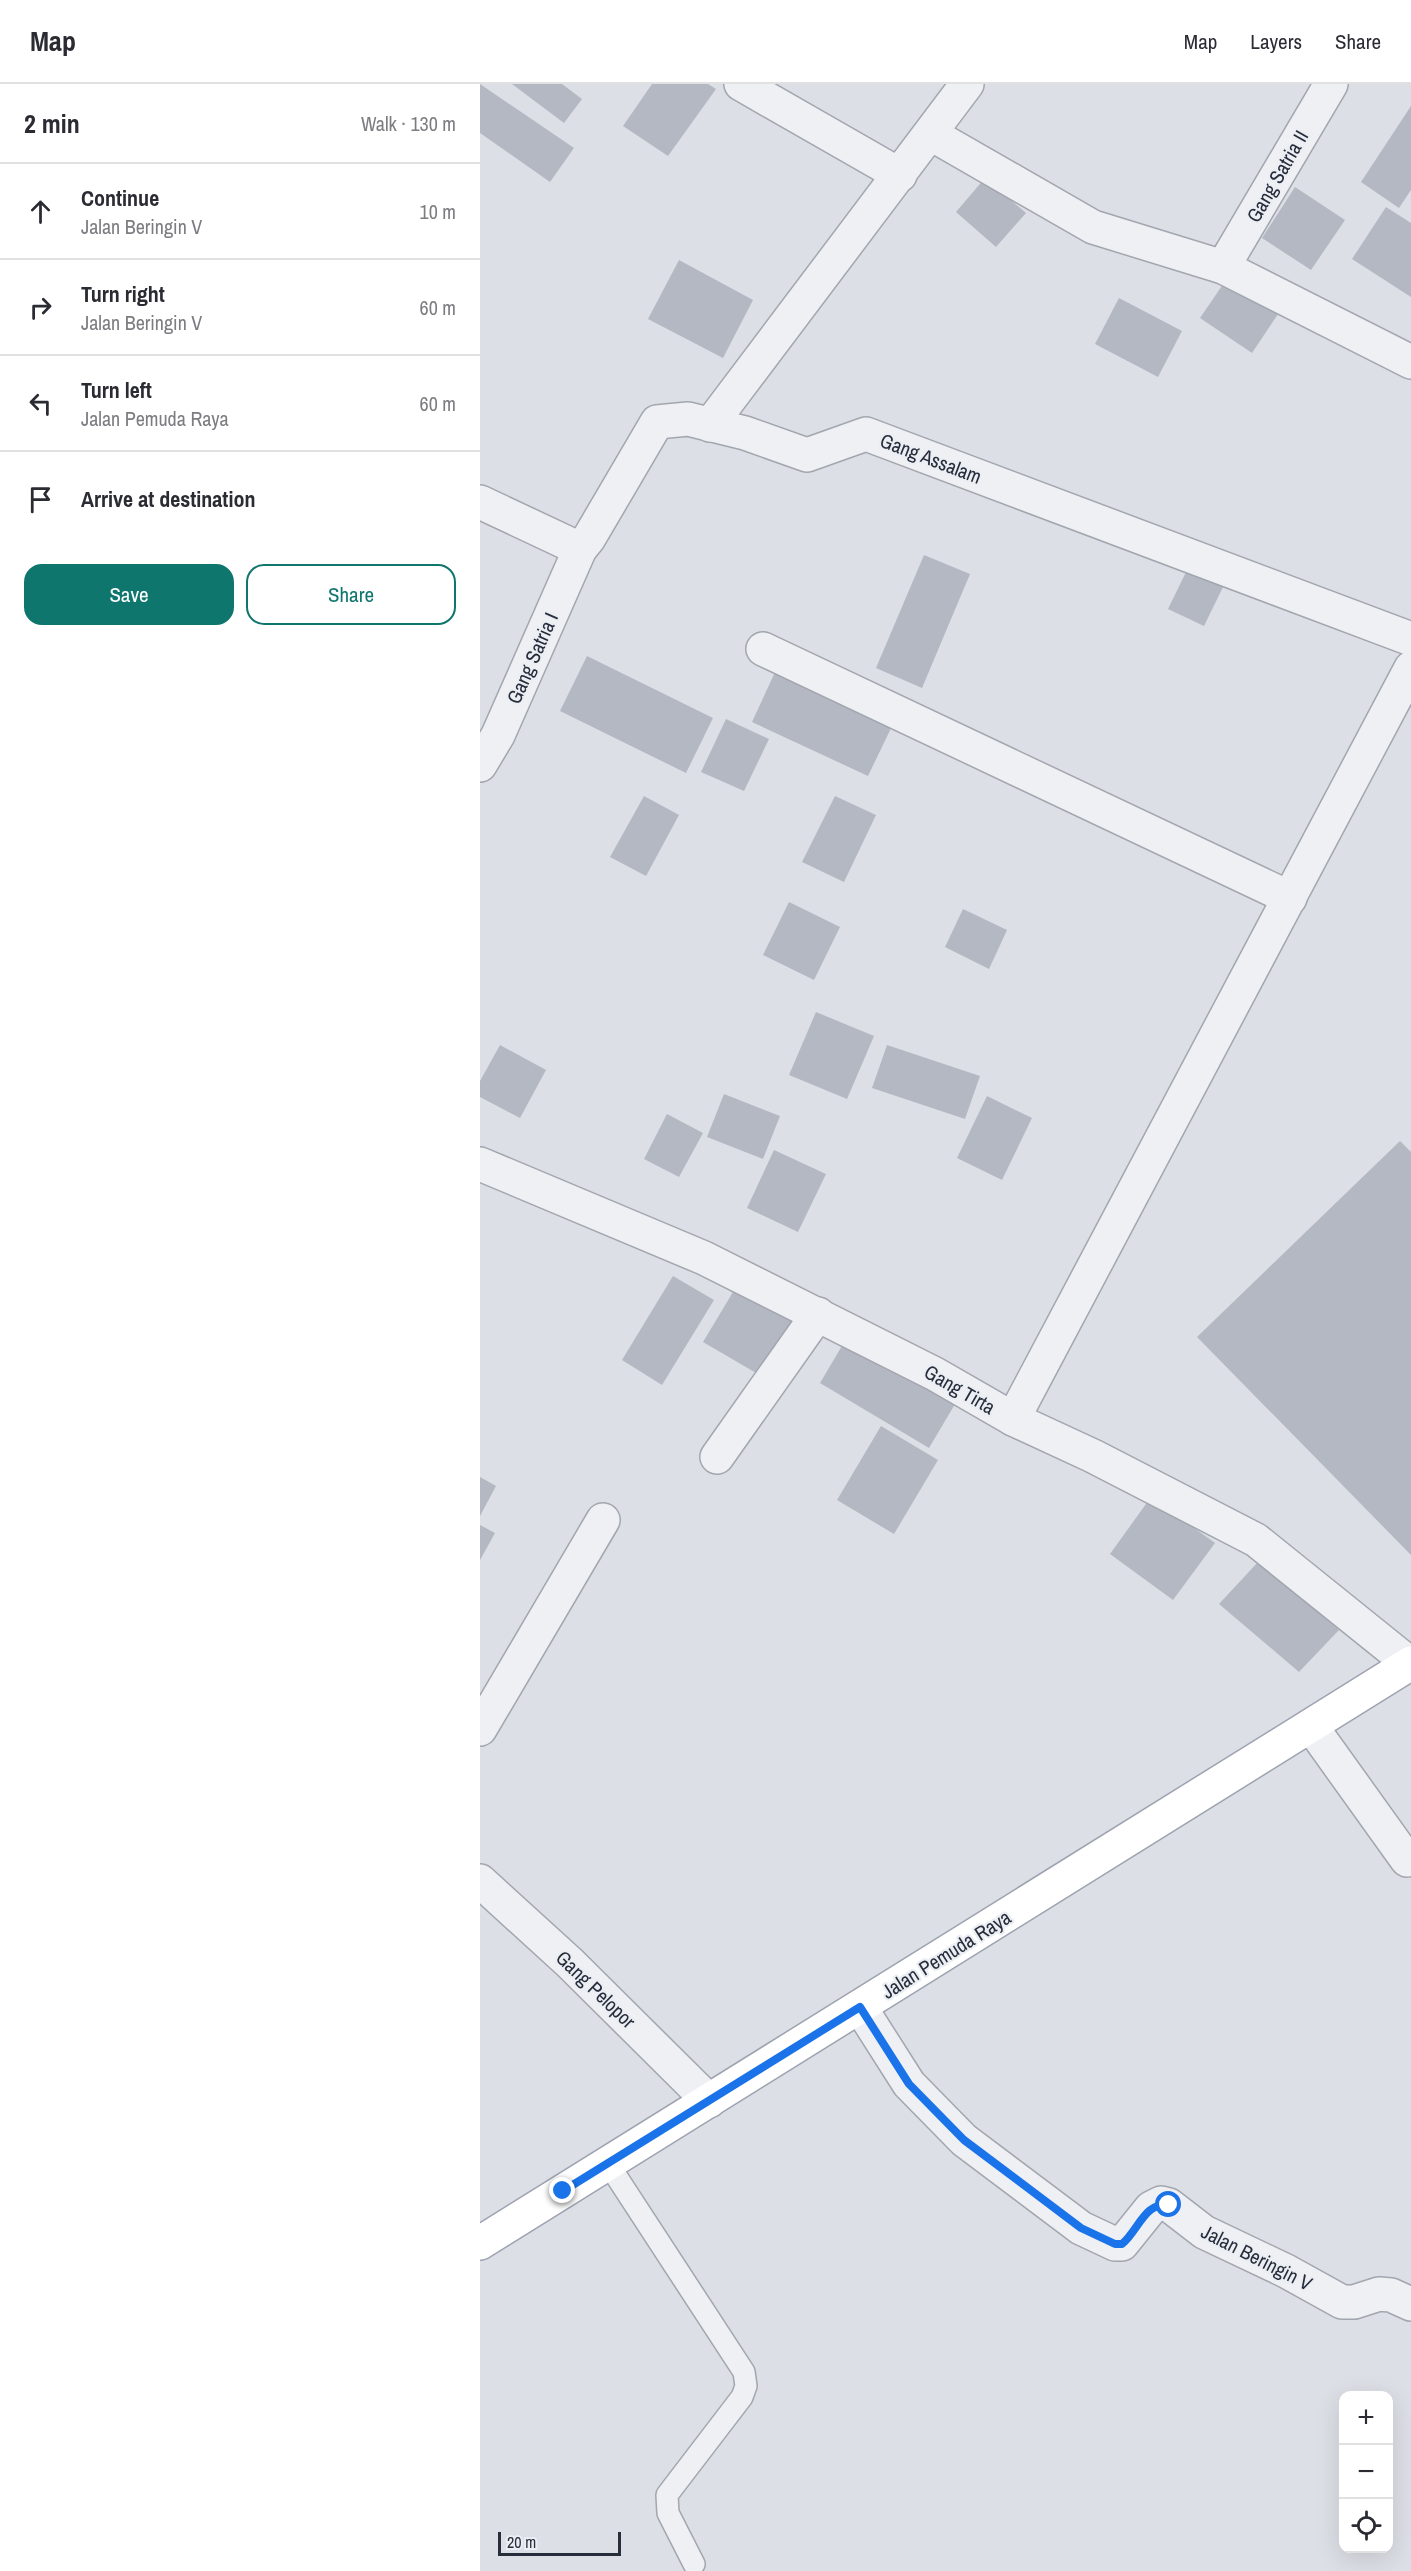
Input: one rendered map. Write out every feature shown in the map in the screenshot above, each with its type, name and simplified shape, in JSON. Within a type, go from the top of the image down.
[{"type":"main road","name":"Jalan Pemuda Raya","points":[[480,2243],[1411,1664]]},
{"type":"street","points":[[741,84],[900,175]]},
{"type":"street","points":[[710,425],[967,84]]},
{"type":"street","name":"Gang Satria II","points":[[1223,267],[1330,84]]},
{"type":"street","points":[[931,134],[1093,227],[1223,267],[1411,362]]},
{"type":"street","name":"Gang Assalam","points":[[580,549],[589,538],[657,422],[688,419],[745,433],[807,455],[866,434],[1411,639]]},
{"type":"street","points":[[480,502],[580,549]]},
{"type":"street","name":"Gang Satria I","points":[[480,765],[498,735],[580,549]]},
{"type":"street","points":[[763,649],[1290,898]]},
{"type":"street","points":[[1013,1419],[1411,668]]},
{"type":"street","name":"Gang Tirta","points":[[480,1164],[704,1258],[935,1374],[1013,1419],[1093,1456],[1256,1540],[1411,1664]]},
{"type":"street","points":[[717,1457],[818,1314]]},
{"type":"street","points":[[480,1730],[603,1520]]},
{"type":"street","points":[[1311,1725],[1407,1860],[1411,1859]]},
{"type":"street","name":"Gang Pelopor","points":[[480,1881],[570,1964],[709,2101]]},
{"type":"street","name":"Jalan Beringin V","points":[[860,2007],[909,2084],[964,2140],[1081,2228],[1115,2244],[1122,2244],[1151,2208],[1161,2204],[1169,2205],[1204,2232],[1286,2271],[1342,2302],[1354,2302],[1379,2294],[1391,2295],[1411,2304]]},
{"type":"lane","points":[[607,2162],[744,2372],[746,2386],[742,2397],[667,2495],[666,2504],[669,2513],[694,2564]]},
{"type":"building","points":[[480,84],[574,148],[550,182],[480,133]]},
{"type":"building","points":[[512,84],[562,84],[582,99],[564,123]]},
{"type":"building","points":[[652,84],[708,84],[716,89],[668,156],[623,126]]},
{"type":"building","points":[[1411,106],[1411,190],[1399,208],[1361,182]]},
{"type":"building","points":[[985,178],[1026,213],[996,247],[956,212]]},
{"type":"building","points":[[1295,187],[1345,220],[1311,270],[1262,238]]},
{"type":"building","points":[[1386,207],[1411,223],[1411,297],[1352,259]]},
{"type":"building","points":[[679,260],[753,300],[723,358],[648,319]]},
{"type":"building","points":[[1228,277],[1280,311],[1252,353],[1200,318]]},
{"type":"building","points":[[1119,298],[1182,331],[1158,377],[1095,344]]},
{"type":"building","points":[[924,555],[970,574],[922,688],[876,668]]},
{"type":"building","points":[[1187,570],[1223,587],[1204,626],[1168,609]]},
{"type":"building","points":[[587,656],[713,718],[686,773],[560,711]]},
{"type":"building","points":[[776,670],[893,724],[868,776],[752,722]]},
{"type":"building","points":[[726,719],[769,739],[744,791],[701,772]]},
{"type":"building","points":[[644,796],[679,815],[646,876],[610,857]]},
{"type":"building","points":[[835,796],[876,815],[844,882],[802,862]]},
{"type":"building","points":[[789,902],[840,927],[814,980],[763,955]]},
{"type":"building","points":[[963,909],[1007,930],[989,969],[945,947]]},
{"type":"building","points":[[816,1012],[874,1036],[847,1099],[789,1075]]},
{"type":"building","points":[[500,1045],[546,1070],[520,1118],[480,1097],[480,1081]]},
{"type":"building","points":[[887,1045],[980,1076],[965,1119],[872,1088]]},
{"type":"building","points":[[724,1094],[780,1116],[763,1159],[707,1137]]},
{"type":"building","points":[[987,1096],[1032,1118],[1002,1180],[957,1158]]},
{"type":"building","points":[[667,1114],[703,1133],[679,1177],[644,1159]]},
{"type":"building","points":[[1400,1141],[1411,1152],[1411,1555],[1197,1337]]},
{"type":"building","points":[[774,1150],[826,1174],[798,1232],[747,1208]]},
{"type":"building","points":[[673,1276],[714,1300],[662,1385],[622,1360]]},
{"type":"building","points":[[736,1287],[796,1322],[763,1377],[703,1342]]},
{"type":"building","points":[[849,1334],[958,1399],[929,1448],[820,1383]]},
{"type":"building","points":[[881,1426],[938,1460],[894,1534],[837,1500]]},
{"type":"building","points":[[480,1477],[496,1486],[480,1516]]},
{"type":"building","points":[[1151,1497],[1215,1543],[1173,1600],[1110,1554]]},
{"type":"building","points":[[480,1525],[495,1533],[480,1560]]},
{"type":"building","points":[[1258,1562],[1339,1630],[1299,1672],[1219,1604]]},
{"type":"route","points":[[563,2191],[860,2007],[909,2084],[964,2140],[1081,2228],[1115,2244],[1122,2244],[1151,2208],[1161,2204],[1169,2205]]}]
